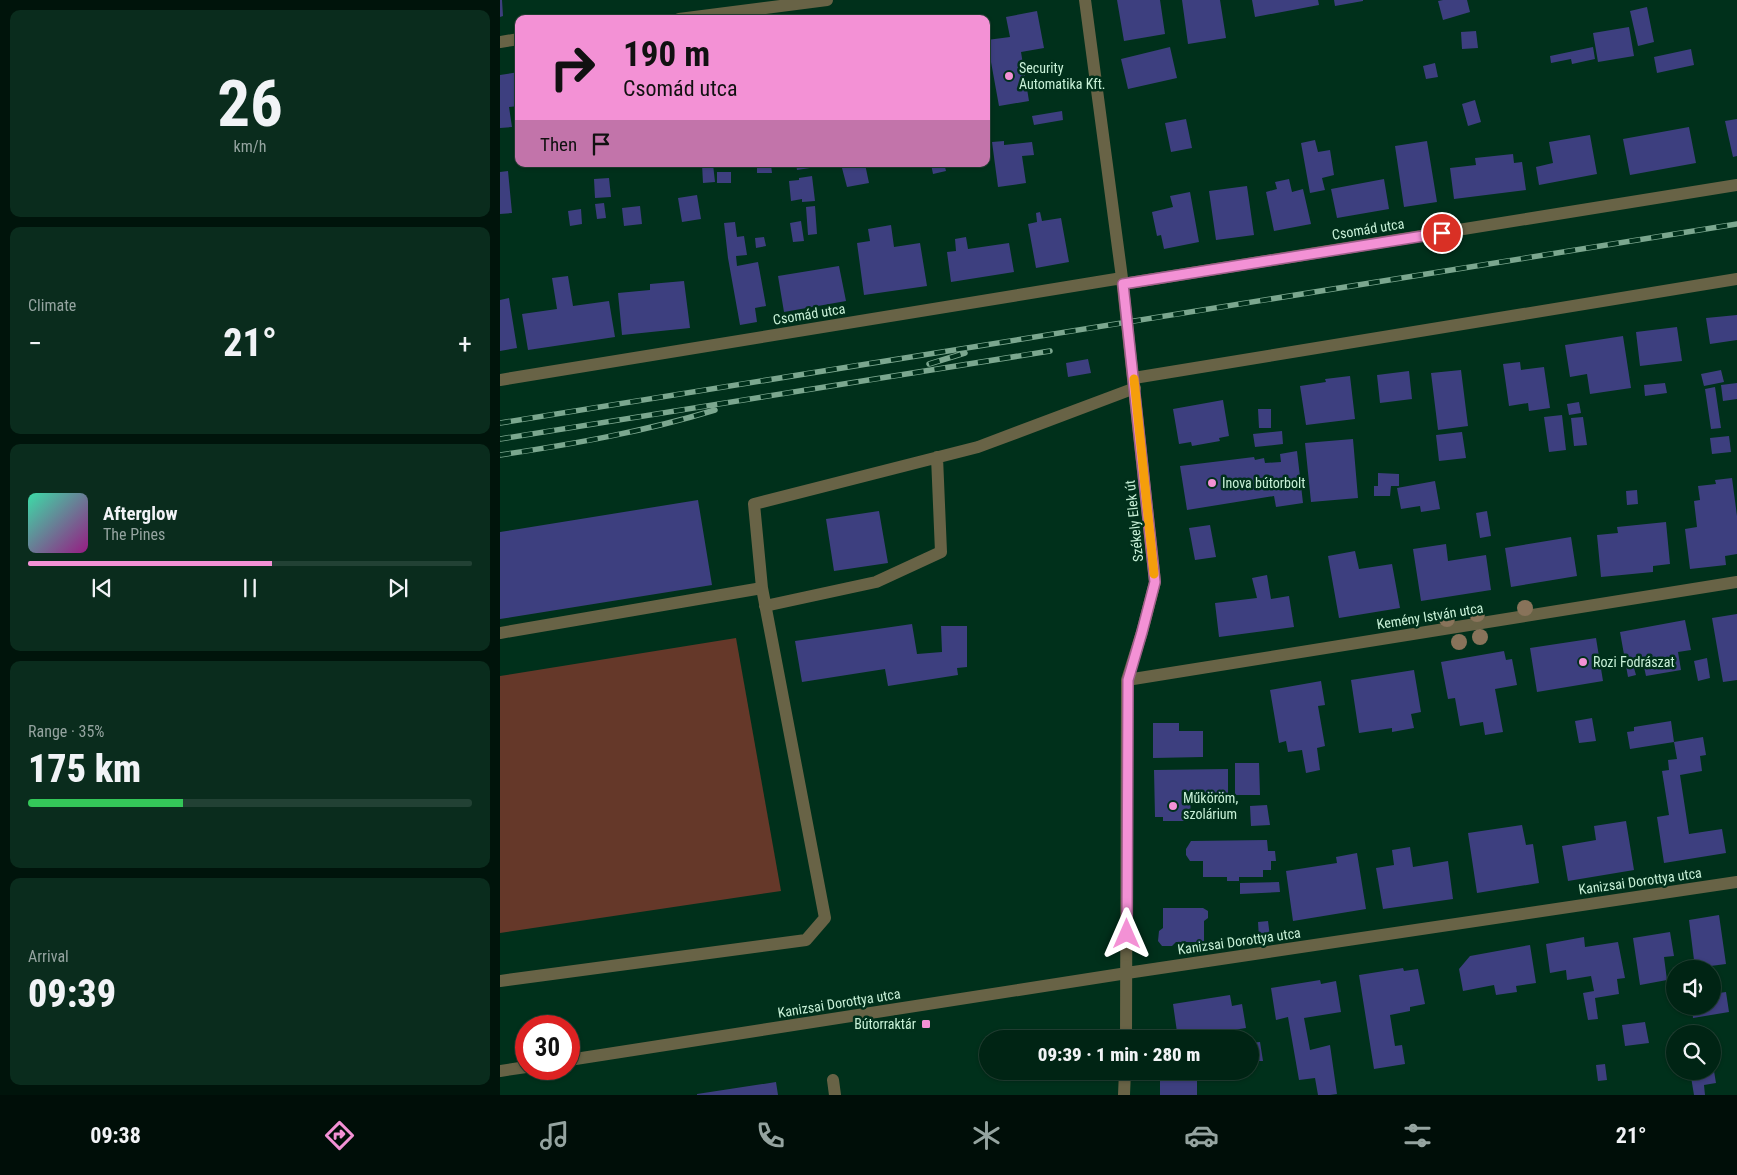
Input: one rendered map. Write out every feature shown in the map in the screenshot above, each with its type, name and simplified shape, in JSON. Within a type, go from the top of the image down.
[{"type":"street","points":[[711,15],[827,0]]},
{"type":"street","name":"Székely Elek út","points":[[1086,0],[1123,281],[1155,582],[1128,680],[1126,1030]]},
{"type":"street","points":[[500,42],[515,40]]},
{"type":"street","name":"Csomád utca","points":[[500,380],[1737,185]]},
{"type":"street","points":[[500,981],[806,940],[825,918],[765,606],[754,504],[978,446],[1134,383],[1737,279]]},
{"type":"street","points":[[765,606],[876,582],[941,552],[938,457]]},
{"type":"street","name":"Kemény István utca","points":[[1128,680],[1737,582]]},
{"type":"street","points":[[500,633],[762,588]]},
{"type":"street","name":"Kanizsai Dorottya utca","points":[[580,1058],[1127,973],[1737,882]]},
{"type":"street","points":[[500,1071],[515,1069]]},
{"type":"street","points":[[833,1080],[835,1095]]},
{"type":"street","points":[[1124,1095],[1125,1080]]},
{"type":"shaded area","points":[[736,638],[781,891],[500,933],[500,676]]},
{"type":"building","points":[[500,0],[502,0],[503,16],[500,17]]},
{"type":"building","points":[[1117,0],[1160,0],[1165,34],[1124,41]]},
{"type":"building","points":[[1182,0],[1220,0],[1226,38],[1188,44]]},
{"type":"building","points":[[1252,0],[1318,0],[1319,5],[1255,17]]},
{"type":"building","points":[[1334,0],[1363,0],[1363,1],[1335,6]]},
{"type":"building","points":[[1467,0],[1470,12],[1443,20],[1438,1]]},
{"type":"building","points":[[1647,7],[1654,42],[1638,46],[1630,11]]},
{"type":"building","name":"Security Automatika Kft.","points":[[1037,11],[1044,48],[1021,52],[1029,101],[999,106],[990,56],[990,40],[1010,37],[1006,17]]},
{"type":"building","points":[[1629,27],[1634,56],[1598,62],[1593,33]]},
{"type":"building","points":[[1476,31],[1478,48],[1462,49],[1461,32]]},
{"type":"building","points":[[1170,47],[1177,78],[1128,89],[1121,59]]},
{"type":"building","points":[[1593,47],[1595,59],[1572,64],[1571,59],[1551,63],[1550,56]]},
{"type":"building","points":[[1691,49],[1694,65],[1657,73],[1654,57]]},
{"type":"building","points":[[1435,63],[1438,77],[1426,79],[1423,66]]},
{"type":"building","points":[[515,73],[515,106],[509,107],[512,127],[500,128],[500,75]]},
{"type":"building","points":[[1475,100],[1481,122],[1468,126],[1462,104]]},
{"type":"building","points":[[1062,111],[1063,120],[1034,125],[1032,116]]},
{"type":"building","points":[[1186,119],[1192,148],[1171,152],[1165,123]]},
{"type":"building","points":[[1737,119],[1737,156],[1733,157],[1725,121]]},
{"type":"building","points":[[1689,127],[1696,163],[1630,175],[1623,139]]},
{"type":"building","points":[[1590,135],[1597,174],[1539,185],[1536,167],[1553,163],[1549,142]]},
{"type":"building","points":[[1315,140],[1318,152],[1330,150],[1334,175],[1322,178],[1325,190],[1310,193],[1301,143]]},
{"type":"building","points":[[1004,141],[1004,145],[1032,142],[1034,155],[1022,156],[1026,183],[998,187],[992,142]]},
{"type":"building","points":[[1427,141],[1437,202],[1404,207],[1395,146]]},
{"type":"building","points":[[1513,154],[1514,163],[1522,162],[1526,190],[1454,199],[1450,168],[1476,165],[1475,158]]},
{"type":"building","points":[[702,167],[713,167],[715,182],[703,183]]},
{"type":"building","points":[[757,167],[771,167],[772,173],[757,173]]},
{"type":"building","points":[[796,167],[810,167],[810,168],[797,170]]},
{"type":"building","points":[[866,167],[869,183],[847,187],[842,168]]},
{"type":"building","points":[[932,167],[945,167],[946,171],[933,174]]},
{"type":"building","points":[[508,171],[512,213],[500,214],[500,172]]},
{"type":"building","points":[[717,172],[731,172],[731,183],[717,183]]},
{"type":"building","points":[[812,176],[815,201],[802,202],[802,199],[791,201],[789,181]]},
{"type":"building","points":[[609,178],[611,197],[595,198],[594,179]]},
{"type":"building","points":[[1289,179],[1292,192],[1303,189],[1311,224],[1274,231],[1266,192],[1277,189],[1275,182]]},
{"type":"building","points":[[1384,179],[1389,209],[1337,218],[1331,189]]},
{"type":"building","points":[[1247,186],[1254,235],[1216,240],[1209,191]]},
{"type":"building","points":[[1190,192],[1199,242],[1164,249],[1161,235],[1157,236],[1152,212],[1173,207],[1170,196]]},
{"type":"building","points":[[697,195],[701,219],[682,222],[678,198]]},
{"type":"building","points":[[604,203],[606,218],[597,219],[595,204]]},
{"type":"building","points":[[640,206],[642,224],[624,226],[622,208]]},
{"type":"building","points":[[815,206],[817,234],[808,235],[806,207]]},
{"type":"building","points":[[581,209],[582,224],[570,226],[568,211]]},
{"type":"building","points":[[1040,212],[1042,221],[1061,218],[1069,262],[1036,268],[1028,224],[1037,222],[1036,213]]},
{"type":"building","points":[[801,221],[804,241],[793,242],[790,223]]},
{"type":"building","points":[[735,222],[737,237],[744,236],[747,255],[736,256],[737,266],[758,262],[766,306],[755,308],[757,322],[740,325],[724,223]]},
{"type":"building","points":[[891,225],[894,247],[920,243],[927,286],[864,295],[857,243],[870,241],[868,229]]},
{"type":"building","points":[[764,237],[766,246],[756,248],[755,238]]},
{"type":"building","points":[[966,237],[968,249],[1009,243],[1014,272],[951,282],[947,252],[956,251],[955,239]]},
{"type":"building","points":[[839,266],[846,301],[784,312],[778,276]]},
{"type":"building","points":[[568,276],[573,306],[609,301],[615,337],[528,350],[522,314],[557,309],[552,278]]},
{"type":"building","points":[[684,281],[690,328],[622,335],[618,293],[650,290],[650,284]]},
{"type":"building","points":[[509,298],[517,348],[500,351],[500,300]]},
{"type":"building","points":[[1737,315],[1737,340],[1710,344],[1706,318]]},
{"type":"building","points":[[1677,327],[1682,361],[1640,366],[1636,332]]},
{"type":"building","points":[[1623,336],[1631,388],[1590,394],[1587,374],[1570,377],[1565,345]]},
{"type":"building","points":[[1088,359],[1091,373],[1068,377],[1066,363]]},
{"type":"building","points":[[1520,362],[1521,370],[1544,367],[1550,408],[1529,411],[1528,403],[1509,406],[1503,364]]},
{"type":"building","points":[[1461,370],[1468,426],[1438,430],[1431,373]]},
{"type":"building","points":[[1721,370],[1724,382],[1704,386],[1701,374]]},
{"type":"building","points":[[1409,371],[1412,399],[1380,403],[1377,375]]},
{"type":"building","points":[[1350,376],[1355,419],[1306,425],[1300,386],[1326,382],[1325,379]]},
{"type":"building","points":[[1665,383],[1667,393],[1645,396],[1644,385]]},
{"type":"building","points":[[1737,383],[1737,399],[1723,401],[1721,385]]},
{"type":"building","points":[[1715,387],[1721,428],[1711,429],[1705,389]]},
{"type":"building","points":[[1223,400],[1229,436],[1219,438],[1220,441],[1192,446],[1191,442],[1179,444],[1173,409]]},
{"type":"building","points":[[1579,402],[1581,413],[1569,415],[1567,404]]},
{"type":"building","points":[[1258,409],[1271,409],[1271,428],[1259,428]]},
{"type":"building","points":[[1562,415],[1566,450],[1549,452],[1544,417]]},
{"type":"building","points":[[1583,417],[1587,445],[1574,446],[1571,418]]},
{"type":"building","points":[[1282,431],[1283,444],[1255,447],[1253,434]]},
{"type":"building","points":[[1462,432],[1466,458],[1439,461],[1436,435]]},
{"type":"building","points":[[1729,436],[1731,452],[1712,454],[1710,438]]},
{"type":"building","points":[[1353,439],[1358,498],[1311,502],[1305,443]]},
{"type":"building","points":[[1297,451],[1303,503],[1276,507],[1274,496],[1187,510],[1180,466],[1254,457],[1255,460],[1264,458],[1265,463],[1281,462],[1280,454]]},
{"type":"building","points":[[1378,473],[1399,474],[1399,486],[1391,486],[1390,496],[1374,496],[1374,486],[1378,486]]},
{"type":"building","points":[[1732,478],[1737,516],[1737,554],[1725,556],[1726,565],[1690,569],[1685,529],[1697,527],[1694,501],[1700,500],[1698,486],[1716,484],[1715,480]]},
{"type":"building","points":[[1435,481],[1440,509],[1421,512],[1420,506],[1401,509],[1397,488]]},
{"type":"building","points":[[1637,490],[1638,504],[1627,505],[1626,491]]},
{"type":"building","points":[[698,500],[712,585],[500,619],[500,532]]},
{"type":"building","points":[[879,511],[888,563],[834,571],[826,519]]},
{"type":"building","points":[[1487,511],[1491,536],[1480,538],[1476,513]]},
{"type":"building","points":[[1666,522],[1670,564],[1653,566],[1653,572],[1601,577],[1597,535],[1618,533],[1617,527]]},
{"type":"building","points":[[1210,525],[1216,557],[1195,560],[1189,528]]},
{"type":"building","points":[[1571,537],[1577,576],[1511,587],[1505,548]]},
{"type":"building","points":[[1446,544],[1448,561],[1486,555],[1491,590],[1421,601],[1413,549]]},
{"type":"building","points":[[1355,551],[1359,569],[1392,564],[1400,608],[1339,618],[1328,556]]},
{"type":"building","points":[[1267,575],[1271,599],[1289,596],[1294,627],[1219,637],[1215,603],[1257,598],[1252,578]]},
{"type":"building","points":[[1737,614],[1737,680],[1723,682],[1712,618]]},
{"type":"building","points":[[1685,620],[1691,650],[1678,652],[1681,670],[1646,676],[1644,667],[1634,668],[1636,675],[1628,677],[1620,632]]},
{"type":"building","points":[[912,624],[917,654],[942,652],[941,626],[967,626],[967,667],[957,668],[958,675],[888,686],[885,669],[802,682],[795,641]]},
{"type":"building","points":[[1596,638],[1603,681],[1537,692],[1530,648]]},
{"type":"building","points":[[1504,651],[1506,660],[1512,659],[1517,685],[1495,689],[1503,732],[1485,735],[1483,722],[1460,726],[1455,698],[1448,699],[1441,662]]},
{"type":"building","points":[[1707,658],[1710,678],[1698,681],[1694,661]]},
{"type":"building","points":[[1414,670],[1421,712],[1411,714],[1414,728],[1392,732],[1392,728],[1359,733],[1351,680]]},
{"type":"building","points":[[1321,681],[1325,705],[1318,706],[1325,746],[1317,748],[1320,770],[1306,773],[1302,750],[1288,752],[1286,741],[1279,743],[1270,690]]},
{"type":"building","points":[[1592,718],[1596,741],[1579,743],[1575,721]]},
{"type":"building","points":[[1671,721],[1674,742],[1630,749],[1627,732],[1634,731],[1634,727]]},
{"type":"building","points":[[1153,723],[1179,723],[1179,731],[1203,731],[1203,757],[1153,758]]},
{"type":"building","points":[[1703,737],[1706,755],[1700,756],[1702,771],[1680,775],[1689,834],[1722,829],[1726,853],[1664,863],[1657,817],[1669,815],[1662,771],[1669,770],[1668,760],[1677,759],[1674,742]]},
{"type":"building","points":[[1235,763],[1259,763],[1260,795],[1235,795]]},
{"type":"building","name":"Műköröm, szolárium","points":[[1228,769],[1228,793],[1190,794],[1191,821],[1163,821],[1163,817],[1155,817],[1154,770]]},
{"type":"building","points":[[1267,805],[1270,825],[1251,826],[1250,806]]},
{"type":"building","points":[[1626,821],[1634,870],[1568,881],[1562,846],[1596,840],[1594,826]]},
{"type":"building","points":[[1522,825],[1526,845],[1533,844],[1539,883],[1477,893],[1468,833]]},
{"type":"building","points":[[1267,840],[1268,851],[1275,851],[1276,861],[1271,861],[1271,870],[1263,870],[1263,877],[1239,877],[1239,881],[1227,881],[1227,877],[1203,877],[1203,861],[1190,861],[1186,855],[1186,849],[1191,841]]},
{"type":"building","points":[[1410,847],[1413,867],[1448,861],[1453,899],[1383,909],[1376,868],[1394,865],[1392,850]]},
{"type":"building","points":[[1357,853],[1366,909],[1293,921],[1286,871],[1337,863],[1336,857]]},
{"type":"building","points":[[1279,882],[1280,892],[1240,894],[1240,883]]},
{"type":"building","points":[[1163,908],[1203,908],[1208,911],[1208,918],[1204,921],[1204,942],[1176,942],[1172,946],[1162,946],[1158,941],[1159,931],[1163,928]]},
{"type":"building","points":[[1719,915],[1726,964],[1721,965],[1721,960],[1694,960],[1689,920]]},
{"type":"building","points":[[1268,921],[1270,937],[1259,938],[1258,922]]},
{"type":"building","points":[[1670,932],[1674,956],[1664,957],[1666,980],[1640,985],[1633,938]]},
{"type":"building","points":[[1584,937],[1585,947],[1618,942],[1625,978],[1617,979],[1619,994],[1595,998],[1598,1019],[1588,1020],[1583,993],[1594,991],[1591,976],[1567,980],[1566,970],[1550,973],[1546,944]]},
{"type":"building","points":[[1530,945],[1536,983],[1516,986],[1517,992],[1496,995],[1494,985],[1463,991],[1459,969],[1470,956]]},
{"type":"building","points":[[1403,968],[1404,971],[1418,969],[1425,1004],[1410,1007],[1410,1011],[1390,1015],[1395,1046],[1402,1045],[1405,1064],[1374,1069],[1359,975]]},
{"type":"building","points":[[1320,980],[1321,984],[1336,981],[1341,1012],[1304,1018],[1310,1050],[1330,1045],[1337,1094],[1330,1095],[1318,1095],[1315,1078],[1299,1080],[1288,1017],[1276,1020],[1271,988]]},
{"type":"building","points":[[1726,992],[1729,1012],[1721,1013],[1721,993]]},
{"type":"building","points":[[1230,995],[1232,1006],[1242,1004],[1246,1028],[1233,1030],[1177,1030],[1173,1004]]},
{"type":"building","points":[[1693,1015],[1711,1015],[1693,1018]]},
{"type":"building","points":[[1645,1022],[1649,1043],[1625,1046],[1622,1025]]},
{"type":"building","points":[[1260,1042],[1263,1061],[1259,1061]]},
{"type":"building","points":[[1605,1064],[1607,1080],[1598,1081],[1596,1065]]},
{"type":"building","points":[[1160,1080],[1197,1080],[1197,1095],[1160,1095]]},
{"type":"building","points":[[1692,1080],[1716,1080],[1716,1083],[1704,1085],[1705,1095],[1694,1095]]},
{"type":"building","points":[[776,1082],[778,1095],[697,1095],[697,1094]]},
{"type":"railway","points":[[500,423],[1737,224]]},
{"type":"railway","points":[[500,439],[1050,351]]},
{"type":"railway","points":[[929,364],[965,353]]},
{"type":"railway","points":[[500,455],[608,437],[715,410]]},
{"type":"slow traffic","points":[[1134,379],[1154,574]]},
{"type":"place","name":"Security Automatika Kft.","points":[[1009,76]]},
{"type":"place","name":"Inova bútorbolt","points":[[1212,483]]},
{"type":"place","name":"Rozi Fodrászat","points":[[1583,662]]},
{"type":"place","name":"Műköröm, szolárium","points":[[1173,806]]},
{"type":"place","name":"Bútorraktár","points":[[926,1024]]},
{"type":"route","points":[[1127,934],[1128,680],[1155,582],[1123,284],[1442,233]]}]
